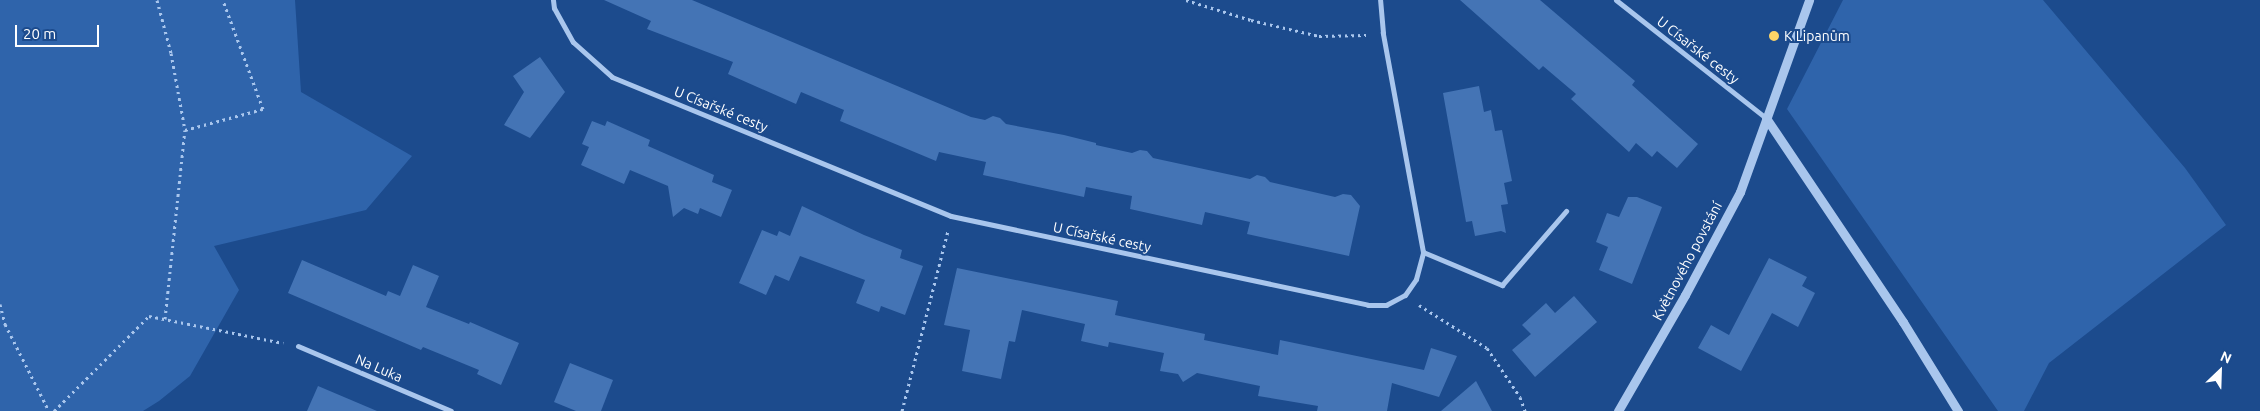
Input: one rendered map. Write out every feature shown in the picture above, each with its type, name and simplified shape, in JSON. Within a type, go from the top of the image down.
[{"type":"street","name":"U Císařské cesty","points":[[553,0],[554,8],[573,42],[612,77],[951,216],[1368,306],[1386,305],[1405,295]]},
{"type":"street","points":[[1380,0],[1383,33],[1423,252],[1416,279],[1405,295]]},
{"type":"street","name":"U Císařské cesty","points":[[1616,0],[1766,118]]},
{"type":"street","name":"Květnového povstání","points":[[1618,411],[1685,295],[1740,192],[1809,0]]},
{"type":"street","points":[[1766,118],[1903,322],[1958,411]]},
{"type":"street","points":[[1423,252],[1502,285],[1566,211]]},
{"type":"street","name":"Na Luka","points":[[298,346],[451,411]]},
{"type":"path","points":[[157,0],[171,53],[184,130],[165,319]]},
{"type":"path","points":[[184,130],[263,109],[223,0]]},
{"type":"path","points":[[1186,0],[1251,20],[1320,36],[1383,33]]},
{"type":"path","points":[[902,411],[951,216]]},
{"type":"path","points":[[1405,295],[1487,348],[1520,397],[1525,411]]},
{"type":"path","points":[[0,304],[5,324],[49,411]]},
{"type":"path","points":[[54,411],[149,316],[298,346]]},
{"type":"shaded area","points":[[0,0],[295,0],[301,92],[412,156],[366,210],[214,246],[239,290],[190,376],[159,401],[143,411],[0,411]]},
{"type":"shaded area","points":[[1843,0],[2043,0],[2185,168],[2226,225],[2049,363],[2024,411],[1998,411],[1787,109]]},
{"type":"building","points":[[604,0],[692,0],[971,117],[985,120],[993,116],[1000,118],[1006,124],[1064,135],[1096,143],[1096,145],[1132,153],[1140,150],[1147,151],[1153,158],[1250,179],[1257,175],[1265,177],[1270,182],[1335,197],[1343,194],[1351,195],[1360,206],[1349,256],[1247,234],[1250,222],[1205,212],[1202,225],[1130,209],[1132,196],[1086,187],[1084,197],[983,175],[986,162],[939,152],[936,161],[840,121],[844,110],[801,92],[796,104],[728,74],[733,62],[647,29],[651,21]]},
{"type":"building","points":[[1460,0],[1540,0],[1635,81],[1632,85],[1698,144],[1677,168],[1657,151],[1652,157],[1636,143],[1629,152],[1571,99],[1576,94],[1543,66],[1539,70]]},
{"type":"building","points":[[540,57],[565,92],[530,138],[504,125],[524,92],[513,76]]},
{"type":"building","points":[[1479,86],[1484,112],[1491,110],[1495,131],[1502,130],[1512,181],[1504,183],[1508,204],[1501,205],[1506,233],[1501,231],[1475,236],[1472,221],[1466,222],[1443,93]]},
{"type":"building","points":[[592,121],[605,126],[607,121],[650,140],[648,146],[714,175],[712,182],[732,190],[721,217],[700,208],[698,214],[684,208],[673,217],[668,186],[630,170],[624,184],[581,165],[589,147],[582,144]]},
{"type":"building","points":[[1628,197],[1637,197],[1662,207],[1632,284],[1599,270],[1608,247],[1596,242],[1607,213],[1619,217]]},
{"type":"building","points":[[802,206],[864,235],[902,250],[900,258],[923,266],[905,315],[881,306],[879,312],[856,303],[865,280],[800,256],[789,281],[775,275],[766,295],[739,283],[762,230],[777,236],[779,231],[790,236]]},
{"type":"building","points":[[1769,258],[1807,277],[1802,286],[1815,293],[1798,327],[1772,313],[1741,371],[1698,348],[1711,325],[1729,335]]},
{"type":"building","points":[[302,260],[386,296],[388,291],[400,296],[413,265],[439,276],[426,307],[469,324],[470,322],[519,343],[501,385],[477,374],[479,370],[423,347],[421,350],[288,293]]},
{"type":"building","points":[[957,268],[1118,301],[1115,315],[1205,334],[1204,340],[1278,355],[1280,340],[1424,370],[1431,348],[1457,356],[1439,397],[1392,383],[1387,411],[1317,411],[1318,406],[1258,396],[1260,386],[1197,373],[1183,382],[1178,374],[1160,371],[1164,353],[1109,342],[1108,347],[1081,341],[1085,324],[1022,310],[1015,342],[1009,341],[1001,379],[962,371],[970,330],[944,325]]},
{"type":"building","points":[[1574,296],[1597,322],[1535,377],[1512,350],[1531,334],[1522,325],[1546,303],[1555,313]]},
{"type":"building","points":[[570,363],[613,380],[601,411],[576,411],[554,402]]},
{"type":"building","points":[[1476,381],[1492,411],[1441,411]]},
{"type":"building","points":[[318,386],[377,411],[307,411]]},
{"type":"place","name":"K Lipanům","points":[[1774,36]]}]
